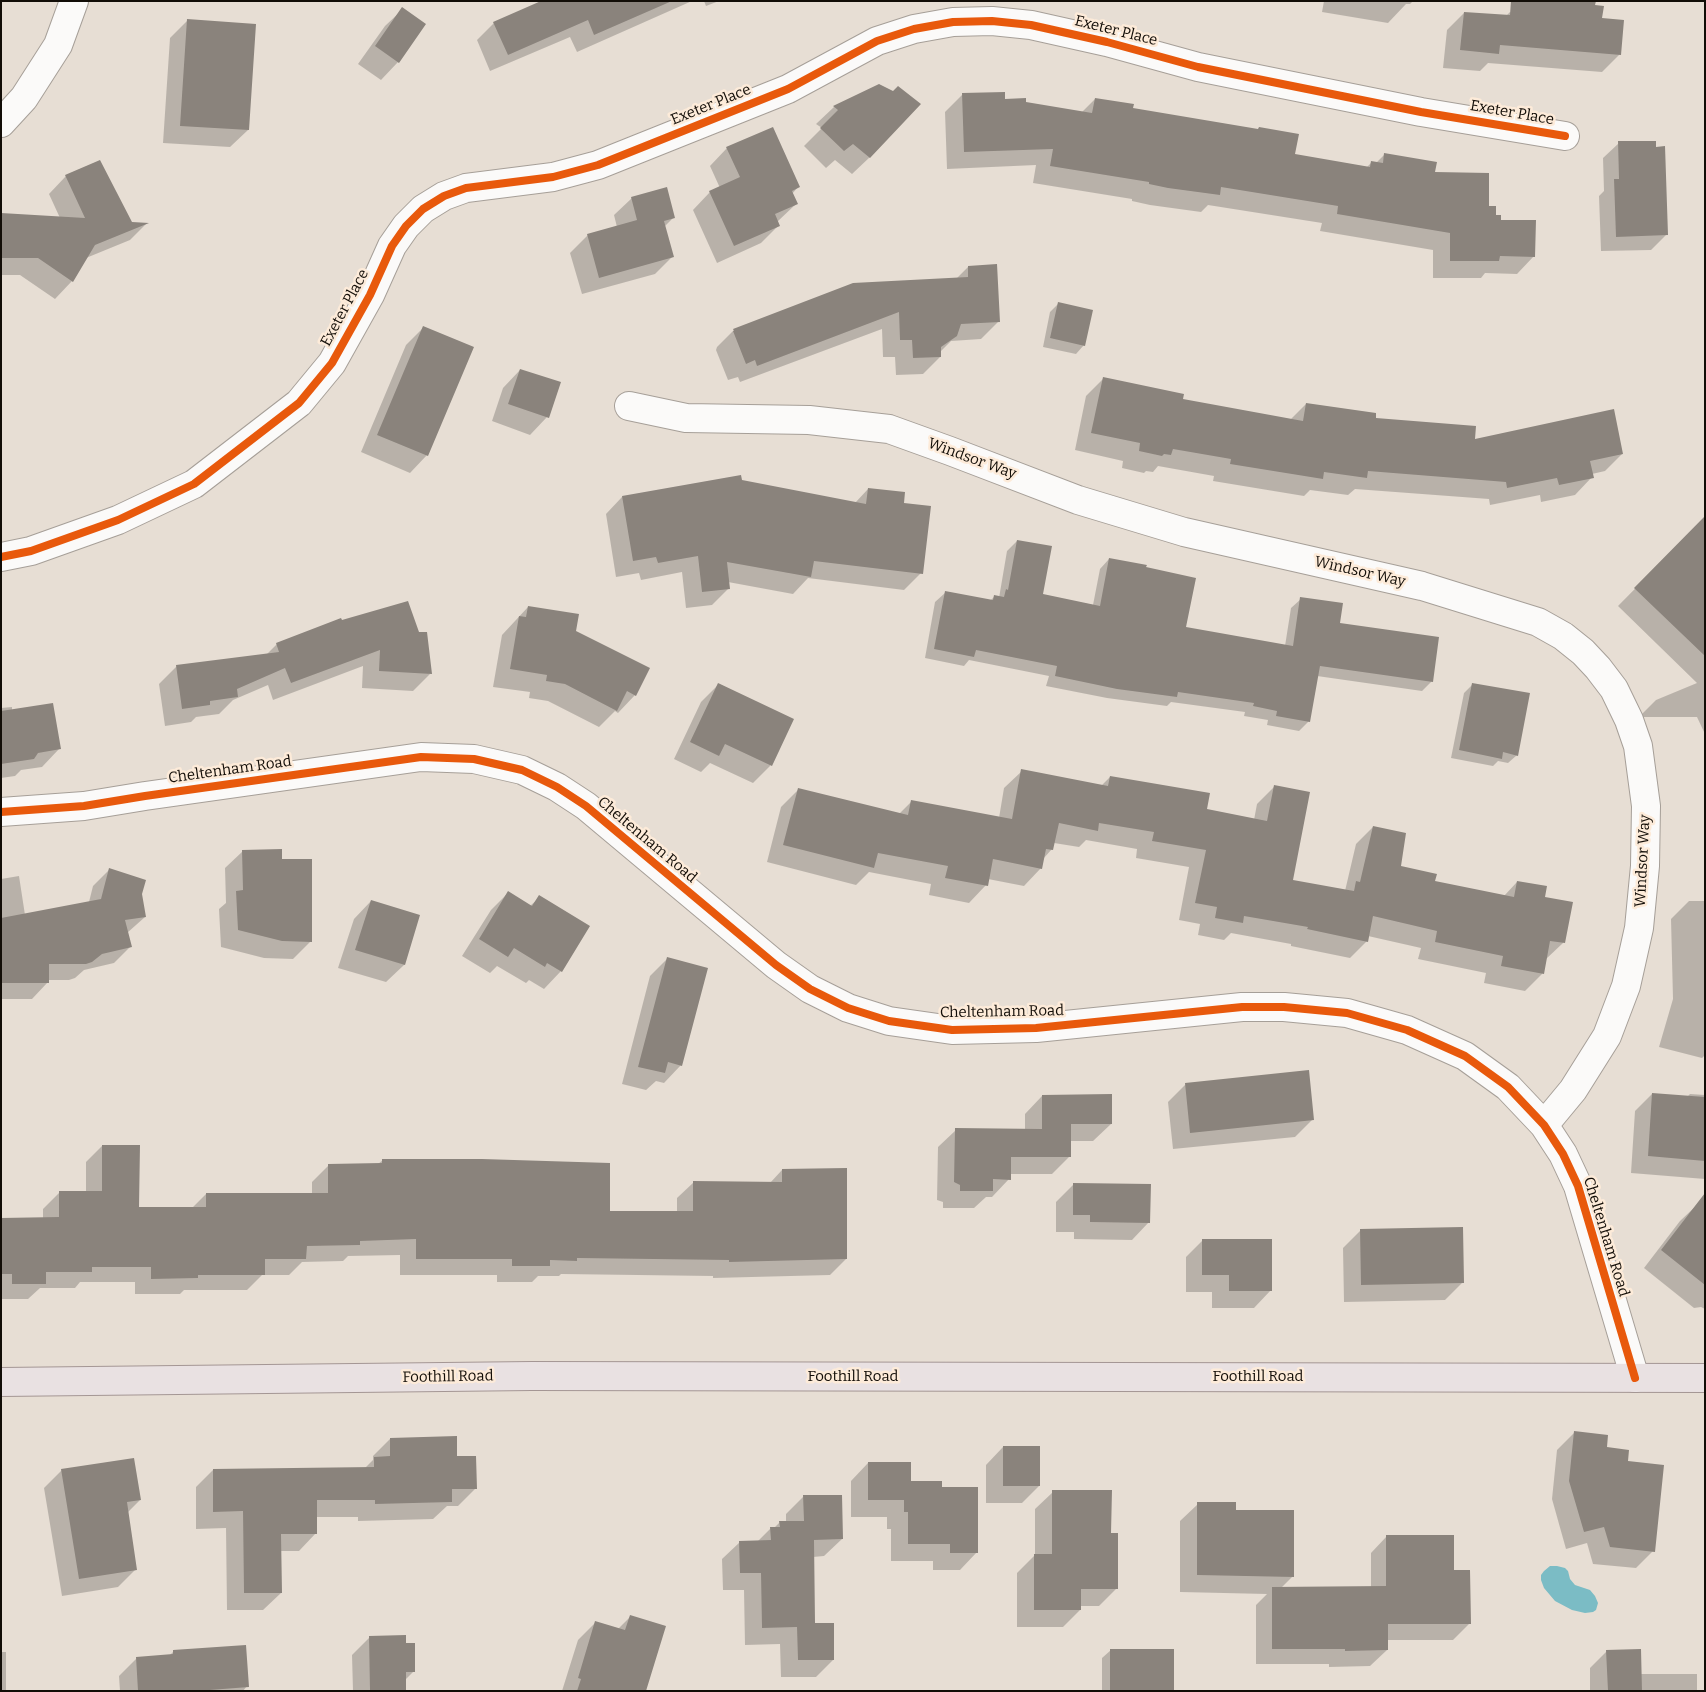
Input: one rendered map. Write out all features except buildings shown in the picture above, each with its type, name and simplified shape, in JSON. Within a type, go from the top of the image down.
[{"type":"main road","name":"Foothill Road","points":[[1,1382],[532,1376],[1705,1378]]},
{"type":"street","points":[[1,123],[24,98],[58,45],[74,1]]},
{"type":"street","name":"Exeter Place","points":[[1,557],[31,551],[118,520],[194,484],[299,403],[332,363],[370,295],[392,246],[406,226],[423,209],[444,196],[466,188],[553,177],[598,165],[788,89],[876,41],[914,29],[953,22],[972,21],[1031,25],[1106,42],[1198,67],[1421,112],[1565,136]]},
{"type":"street","name":"Windsor Way","points":[[629,406],[686,418],[809,420],[889,429],[950,450],[1078,500],[1184,532],[1422,586],[1538,622],[1563,636],[1583,652],[1598,668],[1614,689],[1629,720],[1638,746],[1646,806],[1646,866],[1640,928],[1626,986],[1607,1036],[1573,1090],[1544,1125]]},
{"type":"street","name":"Cheltenham Road","points":[[1,812],[84,806],[422,757],[474,759],[522,770],[557,787],[586,806],[776,965],[810,989],[848,1008],[889,1021],[952,1030],[1036,1028],[1242,1007],[1284,1006],[1347,1013],[1407,1030],[1465,1056],[1508,1086],[1544,1125],[1563,1154],[1578,1186],[1635,1378]]},
{"type":"water","points":[[1550,1566],[1565,1568],[1575,1585],[1590,1590],[1598,1603],[1596,1610],[1585,1613],[1572,1610],[1555,1601],[1544,1588],[1541,1580],[1541,1575]]},
{"type":"cycle path","points":[[1,557],[31,551],[118,520],[194,484],[299,403],[332,363],[370,295],[392,246],[406,226],[423,209],[444,196],[466,188],[553,177],[598,165],[788,89],[877,41],[914,29],[953,22],[992,21],[1031,25],[1107,42],[1198,67],[1421,112],[1565,136]]},
{"type":"cycle path","points":[[1,812],[84,806],[421,757],[474,759],[522,770],[557,787],[586,806],[776,965],[810,989],[848,1008],[889,1021],[952,1030],[1036,1028],[1242,1007],[1284,1007],[1347,1013],[1407,1030],[1465,1056],[1508,1087],[1544,1125],[1563,1154],[1578,1186],[1635,1378]]}]
